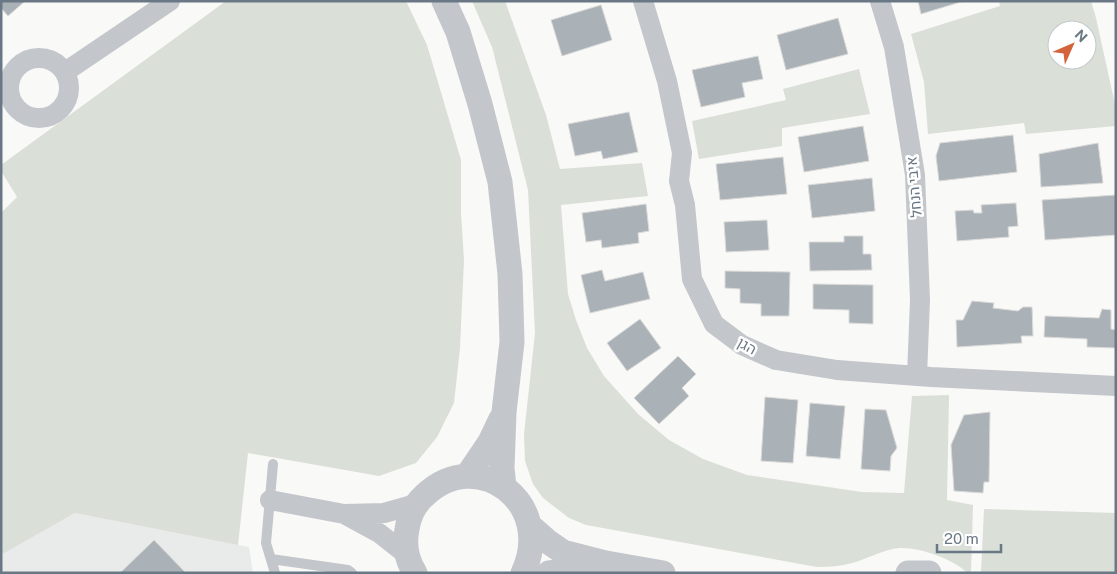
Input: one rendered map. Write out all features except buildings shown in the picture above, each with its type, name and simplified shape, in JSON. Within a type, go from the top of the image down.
[{"type":"street","points":[[65,72],[170,1]]},
{"type":"street","points":[[444,1],[458,32],[480,104],[500,182],[510,274],[512,342],[504,412],[502,468],[504,487]]},
{"type":"street","name":"הגן","points":[[643,1],[666,81],[682,153],[679,181],[685,205],[692,279],[714,324],[742,345],[776,360],[837,370],[1116,386]]},
{"type":"street","name":"איבי הנחל","points":[[880,1],[894,47],[915,175],[920,300],[917,376]]},
{"type":"street","points":[[468,476],[490,442],[504,412]]},
{"type":"street","points":[[411,564],[405,539],[408,520],[416,504],[433,486],[447,480],[468,476],[484,478],[504,487],[514,496],[526,512],[531,527],[532,541],[528,562],[523,573]]},
{"type":"street","points":[[270,500],[344,514],[384,513],[416,504]]},
{"type":"street","points":[[344,514],[378,534],[411,564]]},
{"type":"street","points":[[531,527],[546,542],[563,552],[579,557],[664,573]]},
{"type":"street","points":[[550,573],[620,565]]},
{"type":"street","points":[[908,573],[929,573]]},
{"type":"lane","points":[[272,464],[266,543],[275,573]]},
{"type":"lane","points":[[271,559],[348,570],[352,573]]},
{"type":"shaded area","points":[[226,1],[406,1],[427,45],[461,160],[461,212],[464,260],[460,348],[454,403],[437,437],[416,463],[379,476],[248,453],[238,545],[75,513],[1,555],[1,213],[17,197],[1,171],[1,165]]},
{"type":"shaded area","points":[[472,1],[505,1],[546,115],[560,169],[642,163],[648,196],[561,205],[568,294],[587,348],[604,376],[638,414],[669,440],[703,459],[747,475],[862,492],[904,493],[912,396],[949,395],[947,500],[973,505],[971,573],[967,573],[954,563],[936,555],[908,548],[888,550],[848,564],[817,567],[586,525],[569,518],[543,498],[533,484],[525,461],[524,434],[535,333],[528,190],[492,47]]},
{"type":"shaded area","points":[[999,1],[1091,1],[1096,20],[1047,20],[1047,70],[1097,70],[1097,23],[1116,109],[1116,126],[1026,134],[1024,123],[928,134],[924,82],[911,34],[1000,6]]},
{"type":"shaded area","points":[[859,69],[870,114],[782,128],[782,146],[699,159],[692,121],[786,100],[783,89]]},
{"type":"shaded area","points":[[984,509],[1116,513],[1116,573],[981,573]]},
{"type":"shaded area","points":[[75,513],[249,547],[253,573],[1,573],[1,555]]}]
